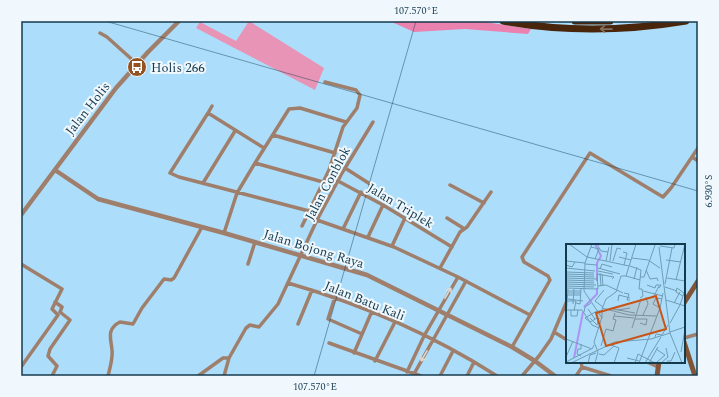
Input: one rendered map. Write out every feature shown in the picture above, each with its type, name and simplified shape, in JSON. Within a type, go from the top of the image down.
[{"type":"highway","points":[[503,21],[563,28],[612,29],[686,21]]},
{"type":"highway","points":[[575,21],[610,21]]},
{"type":"main road","points":[[685,301],[698,281]]},
{"type":"main road","points":[[685,345],[694,376]]},
{"type":"main road","points":[[656,376],[658,364]]},
{"type":"street","name":"Jalan Holis","points":[[21,215],[89,122],[136,64],[179,21]]},
{"type":"street","points":[[100,33],[107,37],[136,64]]},
{"type":"street","points":[[302,226],[323,182],[341,132],[346,122],[357,108],[360,93],[356,90],[325,82]]},
{"type":"street","points":[[212,106],[170,173],[179,177],[237,193],[309,211]]},
{"type":"street","points":[[224,233],[237,193],[286,112],[293,108],[300,108],[346,122]]},
{"type":"street","points":[[208,113],[264,148]]},
{"type":"street","name":"Jalan Conblok","points":[[229,358],[246,328],[250,325],[259,327],[278,304],[317,220],[345,168],[374,122]]},
{"type":"street","points":[[204,183],[235,131]]},
{"type":"street","points":[[273,135],[334,153]]},
{"type":"street","points":[[512,347],[550,278],[524,262],[522,257],[590,153],[662,197],[671,188],[698,148]]},
{"type":"street","points":[[692,157],[698,161]]},
{"type":"street","points":[[255,163],[323,182]]},
{"type":"street","points":[[345,168],[370,184]]},
{"type":"street","name":"Jalan Bojong Raya","points":[[55,170],[95,198],[224,233],[367,275],[512,347],[535,361],[555,376]]},
{"type":"street","name":"Jalan Triplek","points":[[338,181],[361,192],[452,247]]},
{"type":"street","points":[[450,185],[484,203]]},
{"type":"street","points":[[343,229],[361,192]]},
{"type":"street","points":[[440,268],[463,228],[467,227],[491,192]]},
{"type":"street","points":[[368,237],[383,205]]},
{"type":"street","points":[[392,246],[405,218]]},
{"type":"street","points":[[447,218],[463,228]]},
{"type":"street","points":[[317,220],[392,246],[466,281],[530,315]]},
{"type":"street","points":[[108,376],[112,349],[109,343],[113,326],[120,322],[133,324],[142,308],[164,278],[172,280],[174,278],[202,227]]},
{"type":"street","points":[[248,264],[255,242]]},
{"type":"street","points":[[21,264],[61,288],[52,309],[70,320],[50,349],[48,356],[57,366],[52,376]]},
{"type":"street","points":[[407,372],[424,336],[458,277]]},
{"type":"street","points":[[414,374],[466,281]]},
{"type":"street","name":"Jalan Batu Kali","points":[[288,283],[334,297],[372,311],[453,351],[497,376]]},
{"type":"street","points":[[298,324],[312,290]]},
{"type":"street","points":[[334,297],[328,319],[362,334]]},
{"type":"street","points":[[21,367],[59,313],[62,307],[55,302]]},
{"type":"street","points":[[522,376],[535,361],[554,332],[566,303]]},
{"type":"street","points":[[354,353],[372,311]]},
{"type":"street","points":[[375,361],[395,322]]},
{"type":"street","points":[[554,332],[566,339]]},
{"type":"street","points":[[685,338],[698,334]]},
{"type":"street","points":[[328,343],[375,361],[421,376]]},
{"type":"street","points":[[440,376],[453,351]]},
{"type":"street","points":[[198,376],[224,358],[229,358],[224,376]]},
{"type":"street","points":[[467,376],[474,362]]},
{"type":"street","points":[[576,376],[582,367],[581,363]]},
{"type":"street","points":[[582,367],[611,376]]},
{"type":"shaded area","points":[[249,21],[324,68],[315,90],[196,28],[200,22],[236,41]]},
{"type":"shaded area","points":[[394,21],[478,21],[531,29],[528,34],[465,29],[414,32],[394,23]]},
{"type":"place","name":"Holis 266","points":[[137,67]]}]
